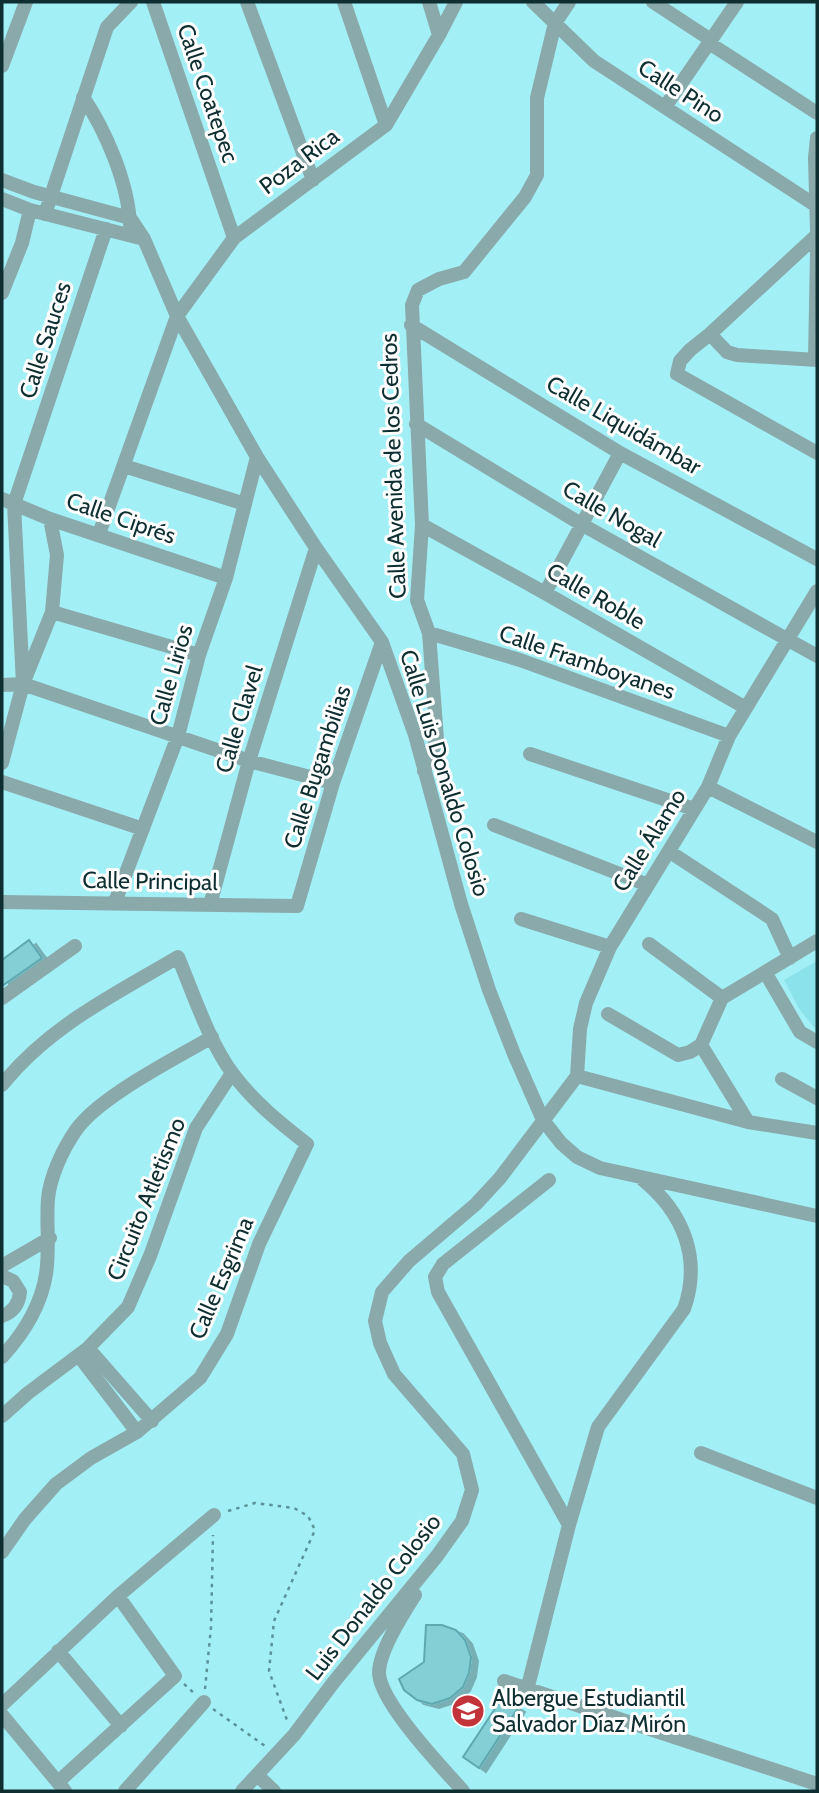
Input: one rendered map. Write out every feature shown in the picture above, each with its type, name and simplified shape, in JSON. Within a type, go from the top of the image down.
[{"type":"street","points":[[2,66],[26,2]]},
{"type":"street","points":[[45,214],[107,27],[131,2]]},
{"type":"street","name":"Calle Coatepec","points":[[153,2],[234,238]]},
{"type":"street","points":[[247,2],[313,180]]},
{"type":"street","points":[[344,2],[386,125]]},
{"type":"street","points":[[429,2],[439,35]]},
{"type":"street","name":"Poza Rica","points":[[99,534],[177,316],[234,238],[386,125],[456,2]]},
{"type":"street","name":"Calle Pino","points":[[533,2],[594,61],[815,205]]},
{"type":"street","points":[[555,23],[569,2]]},
{"type":"street","points":[[653,2],[817,113]]},
{"type":"street","points":[[665,107],[737,2]]},
{"type":"street","name":"Calle Avenida de los Cedros","points":[[424,771],[437,739],[429,633],[417,600],[422,525],[412,304],[418,290],[439,279],[464,272],[525,197],[537,175],[537,98],[555,23]]},
{"type":"street","points":[[83,97],[96,116],[127,193],[130,218],[137,237]]},
{"type":"street","points":[[817,138],[817,233],[680,361],[677,374],[817,453]]},
{"type":"street","points":[[2,180],[51,197],[130,218]]},
{"type":"street","points":[[2,199],[30,210],[137,237]]},
{"type":"street","points":[[2,292],[22,243],[30,210]]},
{"type":"street","name":"Calle Sauces","points":[[8,501],[106,229]]},
{"type":"street","name":"Calle Luis Donaldo Colosio","points":[[137,237],[177,316],[257,457],[382,642],[415,735],[461,904],[489,989],[542,1120],[561,1143],[578,1157],[600,1168],[817,1216]]},
{"type":"street","points":[[710,334],[727,352],[737,355],[816,360],[817,251]]},
{"type":"street","name":"Calle Liquidámbar","points":[[411,324],[620,453],[817,559]]},
{"type":"street","name":"Calle Nogal","points":[[416,424],[581,524],[817,656]]},
{"type":"street","points":[[545,593],[620,453]]},
{"type":"street","name":"Calle Lirios","points":[[115,902],[178,736],[199,655],[226,578],[257,457]]},
{"type":"street","points":[[124,466],[245,504]]},
{"type":"street","points":[[8,501],[23,684]]},
{"type":"street","name":"Calle Ciprés","points":[[8,501],[50,519],[226,578]]},
{"type":"street","points":[[2,763],[23,684],[52,612],[57,555],[50,519]]},
{"type":"street","name":"Calle Roble","points":[[422,525],[746,708]]},
{"type":"street","name":"Calle Clavel","points":[[210,905],[249,761],[316,548]]},
{"type":"street","name":"Calle Álamo","points":[[576,1076],[580,1029],[586,1003],[610,947],[708,787],[729,736],[817,591]]},
{"type":"street","points":[[52,612],[199,655]]},
{"type":"street","name":"Calle Framboyanes","points":[[429,633],[520,660],[729,736]]},
{"type":"street","name":"Calle Bugambilias","points":[[297,906],[333,783],[382,642]]},
{"type":"street","points":[[2,685],[23,684],[249,761],[333,783]]},
{"type":"street","points":[[530,754],[694,808]]},
{"type":"street","points":[[2,782],[143,829]]},
{"type":"street","points":[[708,787],[817,842]]},
{"type":"street","points":[[494,825],[648,885]]},
{"type":"street","points":[[670,852],[772,919],[790,958]]},
{"type":"street","name":"Calle Principal","points":[[2,902],[297,906]]},
{"type":"street","points":[[521,919],[610,947]]},
{"type":"street","points":[[608,1014],[678,1055],[690,1052],[701,1045],[722,998],[817,942]]},
{"type":"street","points":[[649,944],[722,998]]},
{"type":"street","points":[[2,998],[75,946]]},
{"type":"street","points":[[2,1085],[41,1043],[62,1026],[178,957],[212,1037],[232,1073]]},
{"type":"street","points":[[765,972],[800,1032],[817,1042]]},
{"type":"street","points":[[2,1357],[18,1340],[34,1314],[46,1276],[50,1238],[48,1198],[59,1161],[77,1129],[102,1104],[212,1037]]},
{"type":"street","points":[[701,1045],[748,1122]]},
{"type":"street","name":"Calle Esgrima","points":[[2,1552],[25,1519],[56,1484],[91,1458],[152,1421],[200,1377],[228,1334],[259,1244],[307,1144],[272,1117],[232,1073]]},
{"type":"street","name":"Circuito Atletismo","points":[[2,1416],[28,1393],[84,1352],[128,1307],[150,1256],[196,1128],[232,1073]]},
{"type":"street","points":[[542,1120],[576,1076],[748,1122],[817,1133]]},
{"type":"street","points":[[782,1079],[817,1098]]},
{"type":"street","name":"Luis Donaldo Colosio","points":[[242,1791],[294,1735],[462,1521],[472,1490],[463,1454],[394,1374],[380,1343],[375,1321],[382,1292],[409,1261],[476,1204],[500,1178],[542,1120]]},
{"type":"street","points":[[527,1690],[569,1525],[598,1427],[684,1309],[691,1288],[692,1261],[685,1238],[672,1212],[657,1191],[638,1176]]},
{"type":"street","points":[[549,1180],[443,1264],[435,1277],[438,1292],[569,1525]]},
{"type":"street","points":[[2,1266],[50,1238]]},
{"type":"street","points":[[2,1276],[13,1281],[20,1292],[10,1314],[2,1316]]},
{"type":"street","points":[[84,1352],[152,1421]]},
{"type":"street","points":[[84,1352],[137,1432]]},
{"type":"street","points":[[701,1453],[817,1498]]},
{"type":"street","points":[[2,1705],[118,1596],[214,1515]]},
{"type":"street","points":[[437,1556],[383,1656],[379,1674],[384,1691],[414,1735],[463,1791]]},
{"type":"street","points":[[2,1715],[61,1787],[175,1676],[118,1596]]},
{"type":"street","points":[[58,1651],[121,1726]]},
{"type":"street","points":[[504,1681],[817,1784]]},
{"type":"street","points":[[125,1791],[204,1702]]},
{"type":"street","points":[[257,1775],[274,1791]]},
{"type":"path","points":[[204,1702],[211,1627],[214,1515],[255,1503],[294,1508],[308,1516],[315,1530],[274,1621],[269,1671],[294,1735]]},
{"type":"path","points":[[175,1676],[204,1702],[275,1755]]},
{"type":"shaded area","points":[[817,961],[817,1031],[800,1010],[784,980]]},
{"type":"building","points":[[29,940],[42,958],[2,986],[2,960]]},
{"type":"building","points":[[426,1625],[442,1625],[456,1630],[465,1640],[471,1657],[469,1673],[463,1687],[450,1698],[432,1704],[417,1700],[404,1690],[399,1679],[424,1662]]},
{"type":"building","points":[[502,1698],[518,1708],[479,1768],[463,1757]]},
{"type":"place","name":"Albergue Estudiantil Salvador Díaz Mirón","points":[[468,1711]]}]
